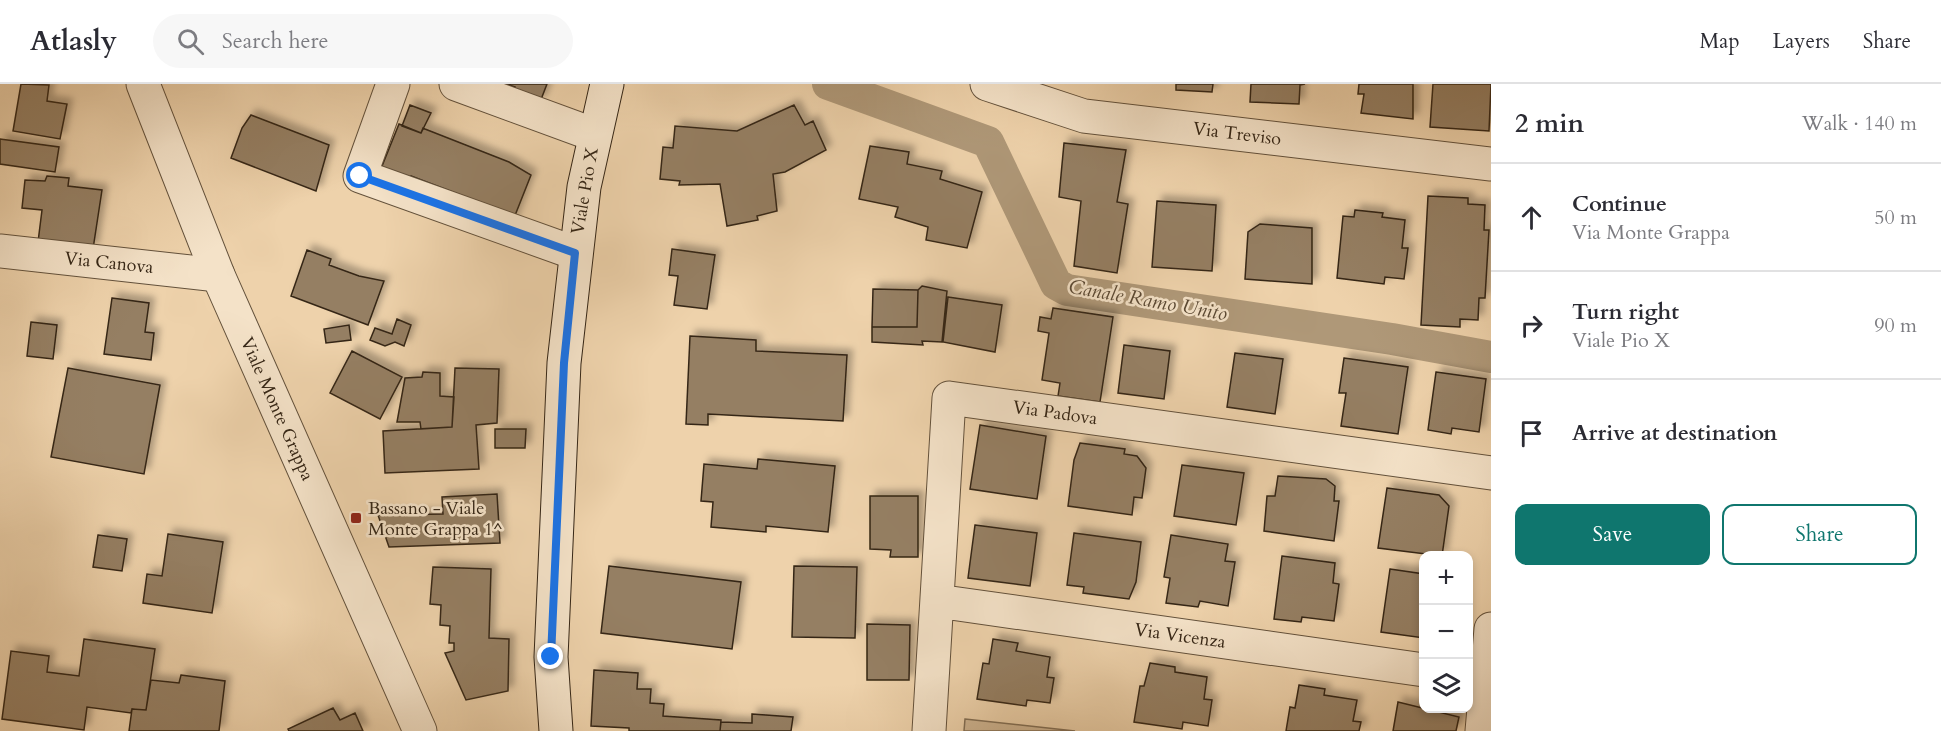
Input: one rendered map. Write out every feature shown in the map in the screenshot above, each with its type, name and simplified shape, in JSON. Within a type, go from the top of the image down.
[{"type":"street","name":"Viale Monte Grappa","points":[[144,84],[218,275],[420,731]]},
{"type":"street","points":[[393,84],[360,176],[575,253]]},
{"type":"street","points":[[456,84],[595,135]]},
{"type":"street","name":"Viale Pio X","points":[[556,731],[551,657],[564,363],[584,187],[606,84]]},
{"type":"street","name":"Via Treviso","points":[[987,84],[1084,116],[1491,164]]},
{"type":"street","name":"Via Canova","points":[[0,251],[218,275]]},
{"type":"street","name":"Via Padova","points":[[928,731],[949,398],[1491,473]]},
{"type":"street","name":"Via Vicenza","points":[[937,601],[1419,669]]},
{"type":"street","points":[[1482,731],[1482,678],[1491,629]]},
{"type":"shaded area","points":[[965,719],[1075,731],[964,731]]},
{"type":"building","points":[[21,84],[49,85],[47,101],[67,104],[60,139],[13,131]]},
{"type":"building","points":[[506,84],[547,84],[540,102],[513,92],[515,87]]},
{"type":"building","points":[[1176,84],[1213,84],[1212,92],[1176,90]]},
{"type":"building","points":[[1251,84],[1305,84],[1300,85],[1299,104],[1250,102]]},
{"type":"building","points":[[1359,84],[1413,84],[1413,119],[1361,113],[1364,94],[1358,94]]},
{"type":"building","points":[[1433,84],[1491,84],[1489,131],[1430,127]]},
{"type":"building","points":[[410,105],[431,113],[421,133],[402,126]]},
{"type":"building","points":[[794,105],[805,125],[813,121],[826,150],[785,172],[773,174],[777,211],[757,216],[758,220],[727,226],[720,184],[679,185],[680,181],[660,179],[663,147],[673,148],[675,126],[737,131]]},
{"type":"building","points":[[251,115],[329,145],[316,191],[231,158],[242,128]]},
{"type":"building","points":[[399,124],[421,133],[423,128],[509,162],[531,175],[512,223],[486,205],[411,176],[408,182],[380,171]]},
{"type":"building","points":[[0,139],[59,147],[55,172],[0,164]]},
{"type":"building","points":[[1064,143],[1126,150],[1117,202],[1128,204],[1117,273],[1074,266],[1081,201],[1059,197]]},
{"type":"building","points":[[870,146],[909,152],[907,164],[942,171],[940,179],[982,192],[967,248],[926,240],[928,227],[895,217],[898,207],[859,199]]},
{"type":"building","points":[[47,176],[69,178],[68,186],[102,190],[93,249],[38,242],[42,210],[22,208],[25,180],[45,181]]},
{"type":"building","points":[[1428,196],[1468,198],[1468,204],[1485,205],[1484,230],[1489,230],[1485,298],[1479,298],[1478,320],[1460,319],[1460,327],[1421,325]]},
{"type":"building","points":[[1157,201],[1216,205],[1212,271],[1152,267]]},
{"type":"building","points":[[1355,210],[1383,213],[1382,217],[1405,220],[1402,248],[1408,248],[1404,279],[1385,277],[1384,284],[1337,278],[1343,216],[1354,217]]},
{"type":"building","points":[[1260,224],[1312,228],[1312,284],[1245,279],[1248,232]]},
{"type":"building","points":[[672,249],[715,255],[707,309],[674,305],[678,276],[669,275]]},
{"type":"building","points":[[307,250],[331,259],[329,265],[359,276],[384,281],[368,325],[291,296]]},
{"type":"building","points":[[922,286],[947,291],[942,342],[922,341],[923,345],[872,342],[872,327],[917,327],[918,290]]},
{"type":"building","points":[[873,289],[918,290],[917,327],[872,327]]},
{"type":"building","points":[[948,297],[1002,305],[995,352],[943,342]]},
{"type":"building","points":[[112,298],[149,303],[145,332],[154,333],[151,360],[104,354]]},
{"type":"building","points":[[1053,308],[1113,317],[1100,402],[1058,396],[1060,383],[1042,380],[1049,333],[1038,331],[1040,317],[1051,319]]},
{"type":"building","points":[[397,319],[411,325],[404,346],[395,342],[385,346],[370,340],[375,328],[392,334]]},
{"type":"building","points":[[31,322],[57,325],[53,359],[27,356]]},
{"type":"building","points":[[349,325],[351,340],[326,343],[324,329]]},
{"type":"building","points":[[690,336],[756,340],[756,351],[847,355],[843,421],[708,414],[708,425],[686,424]]},
{"type":"building","points":[[1124,345],[1170,351],[1164,399],[1118,393]]},
{"type":"building","points":[[352,351],[402,377],[380,419],[330,393]]},
{"type":"building","points":[[1235,353],[1283,359],[1275,414],[1227,407]]},
{"type":"building","points":[[1344,358],[1408,367],[1398,434],[1341,426],[1346,393],[1339,393]]},
{"type":"building","points":[[68,368],[160,385],[144,474],[51,457]]},
{"type":"building","points":[[455,368],[499,369],[497,423],[476,425],[479,469],[385,473],[383,431],[452,427]]},
{"type":"building","points":[[423,372],[440,373],[440,396],[454,397],[452,427],[421,429],[420,422],[397,422],[405,378],[422,377]]},
{"type":"building","points":[[1436,372],[1486,379],[1479,432],[1452,428],[1451,434],[1428,430]]},
{"type":"building","points":[[980,425],[1046,436],[1037,499],[970,489]]},
{"type":"building","points":[[495,429],[526,429],[525,448],[495,448]]},
{"type":"building","points":[[1080,443],[1125,449],[1124,454],[1137,456],[1146,468],[1142,498],[1134,497],[1132,515],[1068,506],[1074,460]]},
{"type":"building","points":[[758,459],[835,466],[828,532],[766,526],[766,532],[711,527],[713,502],[701,501],[704,464],[757,469]]},
{"type":"building","points":[[1182,465],[1244,473],[1236,525],[1174,516]]},
{"type":"building","points":[[1278,476],[1326,479],[1335,486],[1334,501],[1339,501],[1334,541],[1264,531],[1267,496],[1275,496]]},
{"type":"building","points":[[1387,488],[1439,495],[1449,506],[1443,551],[1419,551],[1419,553],[1378,548]]},
{"type":"building","points":[[497,494],[500,543],[389,547],[378,515],[443,514],[442,497]]},
{"type":"building","points":[[870,496],[918,496],[918,557],[890,557],[891,550],[870,549]]},
{"type":"building","points":[[975,525],[1037,533],[1030,586],[968,578]]},
{"type":"building","points":[[1074,533],[1141,542],[1136,582],[1129,599],[1083,593],[1084,587],[1067,585]]},
{"type":"building","points":[[168,534],[223,542],[212,613],[143,603],[147,574],[162,576]]},
{"type":"building","points":[[98,535],[127,539],[122,571],[93,567]]},
{"type":"building","points":[[1171,535],[1228,544],[1225,561],[1235,562],[1228,606],[1200,601],[1198,607],[1166,603],[1170,578],[1164,577]]},
{"type":"building","points":[[1282,556],[1335,563],[1333,583],[1339,584],[1334,621],[1302,617],[1301,622],[1274,619]]},
{"type":"building","points":[[609,566],[741,582],[732,649],[601,633]]},
{"type":"building","points":[[794,566],[857,567],[855,638],[792,637]]},
{"type":"building","points":[[433,567],[491,569],[489,638],[509,639],[508,691],[466,700],[445,653],[454,651],[454,643],[449,643],[450,626],[440,625],[441,605],[430,604]]},
{"type":"building","points":[[1390,569],[1419,573],[1419,637],[1381,632]]},
{"type":"building","points":[[867,624],[910,625],[909,680],[867,680]]},
{"type":"building","points":[[84,639],[155,649],[146,710],[132,709],[131,713],[87,707],[84,730],[2,719],[11,651],[49,656],[47,672],[79,676]]},
{"type":"building","points":[[993,639],[1018,643],[1016,651],[1050,657],[1047,677],[1054,678],[1050,703],[1027,700],[1026,706],[977,699],[983,663],[989,664]]},
{"type":"building","points":[[1150,663],[1175,667],[1175,672],[1207,677],[1204,699],[1212,700],[1208,726],[1183,722],[1182,729],[1134,722],[1140,686],[1144,686]]},
{"type":"building","points":[[594,670],[638,673],[637,689],[651,689],[650,703],[664,704],[663,716],[721,720],[720,731],[629,731],[629,728],[591,726]]},
{"type":"building","points":[[181,675],[225,681],[219,731],[129,731],[132,709],[146,710],[151,680],[179,683]]},
{"type":"building","points":[[1299,685],[1325,689],[1324,695],[1357,700],[1353,721],[1361,722],[1359,731],[1286,731],[1290,707],[1295,708]]},
{"type":"building","points":[[1398,702],[1419,707],[1419,713],[1443,713],[1459,717],[1456,731],[1393,731]]},
{"type":"building","points":[[333,708],[340,720],[355,713],[363,731],[289,731],[288,729]]},
{"type":"building","points":[[752,714],[793,717],[791,731],[720,731],[721,722],[752,723]]},
{"type":"waterway","name":"Canale Ramo Unito","points":[[828,84],[988,142],[1056,284],[1067,290],[1392,339],[1491,357]]},
{"type":"place","name":"Bassano - Viale Monte Grappa 1^","points":[[356,518]]},
{"type":"route","points":[[360,176],[575,253],[564,363],[551,657]]}]
